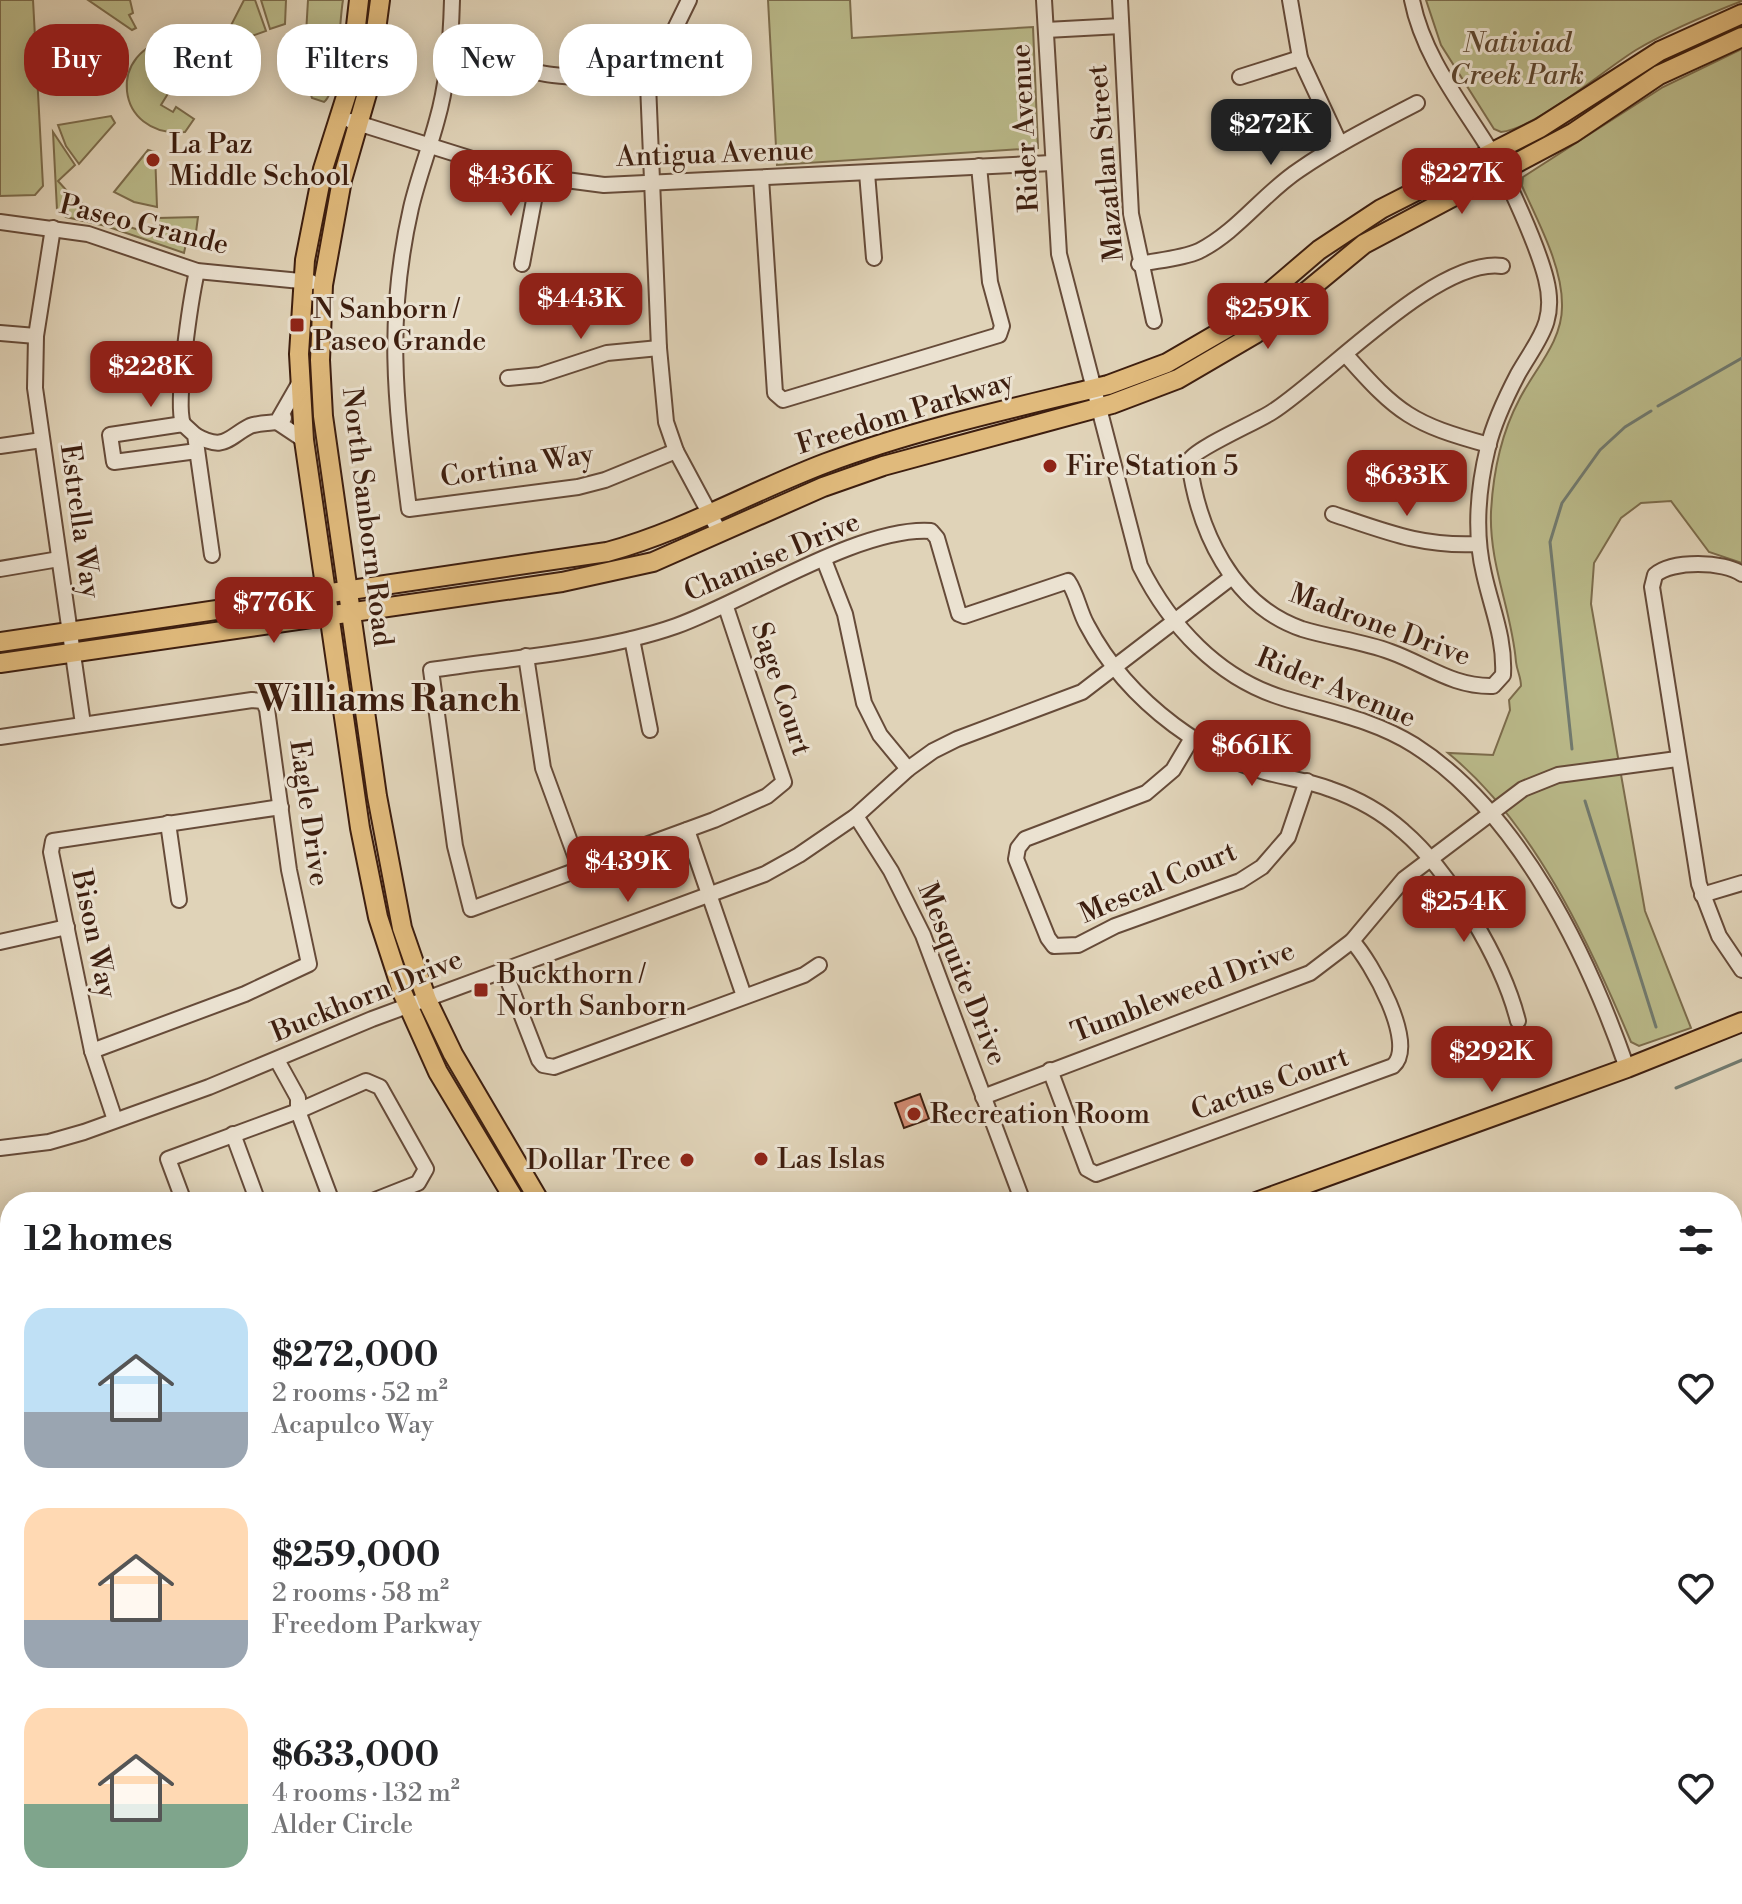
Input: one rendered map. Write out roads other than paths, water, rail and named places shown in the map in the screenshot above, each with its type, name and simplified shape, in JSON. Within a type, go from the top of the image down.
[{"type":"main road","name":"North Sanborn Road","points":[[359,0],[355,54],[316,200],[304,281],[299,323],[304,440],[366,863],[386,945],[408,1006],[438,1072],[510,1192]]},
{"type":"main road","name":"North Sanborn Road","points":[[380,0],[375,57],[360,123],[342,180],[323,285],[320,360],[323,416],[393,893],[427,1000],[464,1075],[534,1192]]},
{"type":"main road","name":"Freedom Parkway","points":[[0,642],[607,552],[656,538],[789,478],[865,450],[1093,389],[1167,363],[1229,327],[1345,232],[1419,189],[1551,121],[1660,51],[1742,14]]},
{"type":"main road","name":"Freedom Parkway","points":[[0,663],[600,576],[653,562],[823,487],[883,466],[1098,408],[1166,385],[1255,334],[1364,244],[1573,133],[1659,75],[1742,37]]},
{"type":"main road","points":[[1284,1192],[1627,1068],[1742,1022]]},
{"type":"street","points":[[451,24],[452,0]]},
{"type":"street","points":[[676,24],[689,0]]},
{"type":"street","name":"Rider Avenue","points":[[1044,0],[1059,254],[1140,566],[1174,622],[1211,659],[1260,689],[1351,715],[1412,744],[1455,776],[1490,813],[1533,873],[1567,930],[1603,1005],[1627,1068]]},
{"type":"street","name":"Mazatlan Street","points":[[1120,0],[1131,214],[1139,264],[1154,321]]},
{"type":"street","points":[[1290,0],[1300,58],[1340,144]]},
{"type":"street","points":[[1333,514],[1412,540],[1433,544],[1479,544],[1480,496],[1489,445],[1503,405],[1544,333],[1549,315],[1550,297],[1545,275],[1502,171],[1427,47],[1412,0]]},
{"type":"street","points":[[1046,30],[1121,26]]},
{"type":"street","points":[[1240,77],[1300,58]]},
{"type":"street","points":[[430,146],[442,96]]},
{"type":"street","points":[[648,96],[663,405],[676,451],[720,533]]},
{"type":"street","points":[[1139,264],[1182,257],[1207,246],[1297,171],[1417,103]]},
{"type":"street","name":"Antigua Avenue","points":[[340,118],[538,179],[604,185],[1052,163]]},
{"type":"street","name":"Cortina Way","points":[[430,146],[411,207],[394,323],[394,397],[409,509],[578,487],[605,480],[676,451]]},
{"type":"street","points":[[761,178],[775,393],[783,400],[999,335],[1002,326],[990,282],[979,166]]},
{"type":"street","points":[[867,173],[874,258]]},
{"type":"street","points":[[522,264],[538,179]]},
{"type":"street","name":"Paseo Grande","points":[[0,222],[53,228],[113,241],[197,271],[323,285]]},
{"type":"street","name":"Estrella Way","points":[[53,228],[36,336],[34,380],[83,724]]},
{"type":"street","name":"Madrone Drive","points":[[1479,544],[1484,576],[1502,637],[1503,675],[1498,684],[1488,686],[1454,682],[1391,652],[1293,625],[1263,608],[1232,577],[1210,539],[1189,467],[1190,457],[1199,449],[1270,413],[1394,314],[1428,292],[1473,269],[1487,265],[1502,266]]},
{"type":"street","points":[[197,271],[190,302],[180,400],[183,424],[195,435],[210,441],[226,441],[251,426],[277,422],[301,406]]},
{"type":"street","points":[[0,333],[36,336]]},
{"type":"street","points":[[508,378],[540,375],[607,353],[659,348]]},
{"type":"street","points":[[1346,355],[1384,398],[1401,412],[1429,428],[1489,445]]},
{"type":"street","points":[[277,422],[300,382]]},
{"type":"street","points":[[277,422],[304,440]]},
{"type":"street","points":[[183,424],[110,435],[114,462],[197,451]]},
{"type":"street","points":[[195,435],[212,555]]},
{"type":"street","points":[[0,446],[42,440]]},
{"type":"street","name":"Chamise Drive","points":[[431,670],[632,639],[726,607],[876,539],[931,531],[937,538],[956,612],[964,616],[1068,581],[1086,624],[1114,668]]},
{"type":"street","points":[[0,569],[59,559]]},
{"type":"street","points":[[824,560],[845,614],[864,703],[880,735],[908,769]]},
{"type":"street","points":[[1742,574],[1718,564],[1664,569],[1655,575],[1652,587],[1677,759],[1702,895],[1719,936],[1742,970]]},
{"type":"street","name":"Buckhorn Drive","points":[[0,1148],[49,1142],[115,1120],[782,865],[856,816],[908,769],[957,739],[1082,692],[1232,577]]},
{"type":"street","name":"Sage Court","points":[[431,670],[455,846],[471,909],[687,830],[758,801],[784,782],[726,607]]},
{"type":"street","points":[[632,639],[650,730]]},
{"type":"street","points":[[526,656],[543,768],[580,869]]},
{"type":"street","points":[[1114,668],[1153,708],[1192,738],[1261,771],[1307,781],[1356,800],[1403,831],[1430,860],[1469,914],[1510,990],[1518,1021]]},
{"type":"street","name":"Eagle Drive","points":[[0,737],[252,700],[263,701],[268,714],[289,870],[310,956],[309,964],[234,999],[92,1051]]},
{"type":"street","name":"Mescal Court","points":[[1192,738],[1173,770],[1146,793],[1025,839],[1018,848],[1016,859],[1054,946],[1078,945],[1115,926],[1240,881],[1262,867],[1288,837],[1307,781]]},
{"type":"street","name":"Tumbleweed Drive","points":[[983,1097],[1294,980],[1325,963],[1352,941],[1404,879],[1523,789],[1558,775],[1677,759]]},
{"type":"street","name":"Bison Way","points":[[115,1120],[92,1051],[51,852],[53,841],[281,807]]},
{"type":"street","name":"Mesquite Drive","points":[[856,816],[891,871],[923,935],[1019,1192]]},
{"type":"street","points":[[168,823],[179,900]]},
{"type":"street","points":[[687,830],[744,996]]},
{"type":"street","points":[[1702,895],[1742,883]]},
{"type":"street","points":[[0,942],[67,927]]},
{"type":"street","name":"Cactus Court","points":[[1050,1070],[1087,1169],[1096,1174],[1393,1066],[1401,1055],[1401,1041],[1377,975],[1352,941]]},
{"type":"street","points":[[504,970],[539,1060],[554,1067],[809,973],[819,965]]},
{"type":"street","points":[[277,1060],[285,1078],[289,1103],[298,1111],[328,1192]]},
{"type":"street","points":[[180,1192],[168,1159],[298,1111],[362,1081],[380,1087],[425,1163],[426,1171],[418,1183],[395,1192]]},
{"type":"street","points":[[233,1134],[254,1192]]},
{"type":"waterway","points":[[1658,406],[1742,358]]},
{"type":"waterway","points":[[1572,749],[1550,542],[1562,503],[1600,450],[1625,427],[1651,411]]},
{"type":"waterway","points":[[1585,801],[1656,1027]]},
{"type":"waterway","points":[[1676,1088],[1742,1060]]},
{"type":"place","name":"La Paz Middle School","points":[[153,160]]},
{"type":"place","name":"N Sanborn / Paseo Grande","points":[[297,325]]},
{"type":"place","name":"Fire Station 5","points":[[1050,466]]},
{"type":"place","name":"Buckthorn / North Sanborn","points":[[481,990]]},
{"type":"place","name":"Recreation Room","points":[[914,1114]]},
{"type":"place","name":"Las Islas","points":[[761,1159]]},
{"type":"place","name":"Dollar Tree","points":[[687,1160]]},
{"type":"district","name":"Williams Ranch","points":[[388,700]]},
{"type":"park label","name":"Nativiad Creek Park","points":[[1517,59]]}]
